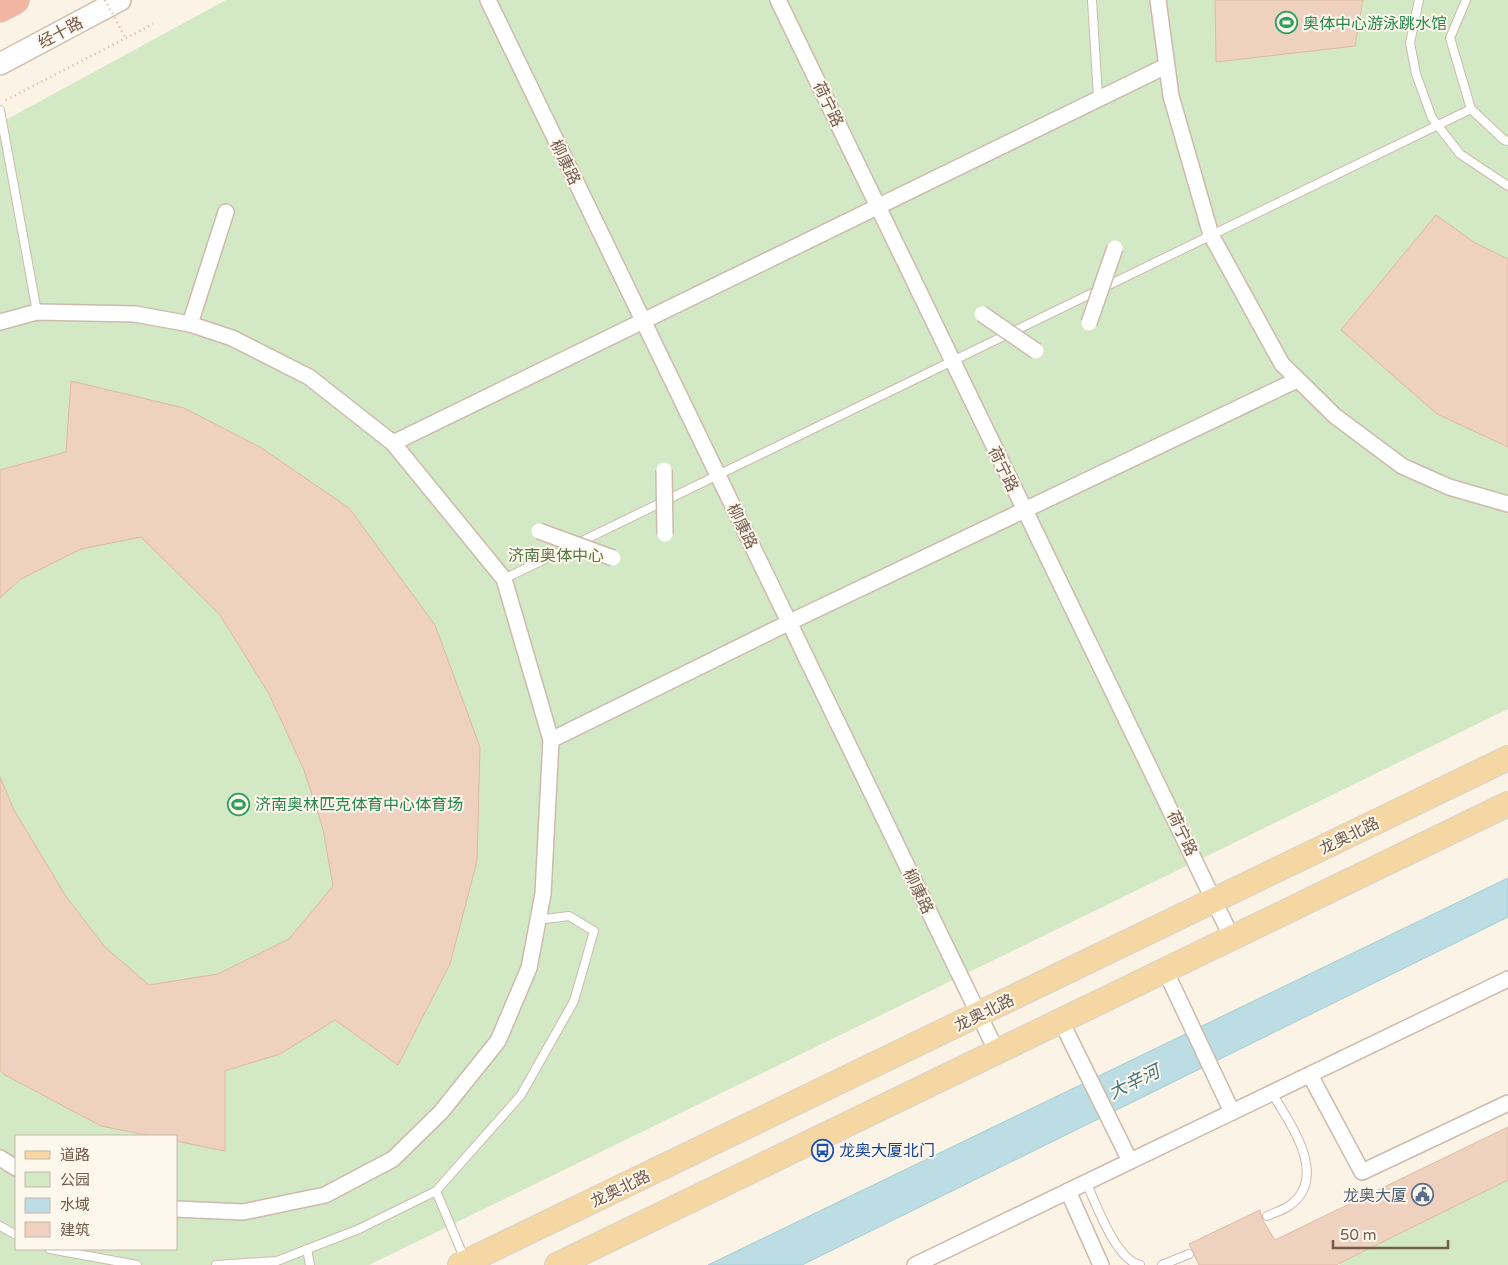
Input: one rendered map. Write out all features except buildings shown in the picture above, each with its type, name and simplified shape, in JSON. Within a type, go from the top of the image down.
[{"type":"highway","points":[[0,8],[15,0]]},
{"type":"main road","name":"经十路","points":[[0,64],[120,0]]},
{"type":"main road","name":"龙奥北路","points":[[464,1264],[1508,758]]},
{"type":"main road","points":[[557,1265],[1166,972],[1508,804]]},
{"type":"street","name":"柳康路","points":[[488,0],[997,1052]]},
{"type":"street","name":"荷宁路","points":[[778,0],[951,362],[1232,938]]},
{"type":"street","points":[[1158,0],[1170,96],[1211,235],[1282,364],[1335,416],[1402,466],[1449,487],[1508,504]]},
{"type":"street","points":[[393,443],[1098,97],[1166,66]]},
{"type":"street","points":[[190,324],[226,212]]},
{"type":"street","points":[[1087,328],[1115,248]]},
{"type":"street","points":[[0,322],[37,312],[135,314],[190,324],[232,338],[309,377],[393,443],[504,579],[551,740],[543,894],[528,968],[498,1041],[441,1112],[393,1159],[325,1195],[243,1212],[178,1209]]},
{"type":"street","points":[[982,314],[1038,353]]},
{"type":"street","points":[[551,740],[790,622],[1297,380]]},
{"type":"street","points":[[664,470],[665,535]]},
{"type":"street","points":[[539,531],[615,559]]},
{"type":"street","points":[[1166,972],[1232,1112]]},
{"type":"street","points":[[914,1265],[1508,979]]},
{"type":"street","points":[[1061,1021],[1130,1161]]},
{"type":"street","points":[[1310,1074],[1362,1172],[1508,1103]]},
{"type":"street","points":[[0,1158],[15,1167]]},
{"type":"street","points":[[1068,1191],[1101,1265]]},
{"type":"lane","points":[[1092,0],[1098,97]]},
{"type":"lane","points":[[1419,0],[1410,43],[1416,74],[1432,118],[1460,154],[1508,186]]},
{"type":"lane","points":[[1466,0],[1450,38],[1471,109],[1504,140],[1508,141]]},
{"type":"lane","points":[[504,579],[1471,109]]},
{"type":"lane","points":[[0,110],[4,158],[37,312]]},
{"type":"lane","points":[[216,1265],[277,1261],[359,1229],[436,1191],[521,1094],[574,1001],[594,931],[570,916],[538,920]]},
{"type":"lane","points":[[1268,1216],[1289,1206],[1305,1188],[1307,1166],[1302,1146],[1272,1093]]},
{"type":"lane","points":[[1086,1182],[1121,1252],[1135,1264],[1140,1265]]},
{"type":"lane","points":[[436,1191],[464,1264]]},
{"type":"lane","points":[[1,1228],[15,1235]]},
{"type":"lane","points":[[307,1249],[310,1265]]},
{"type":"lane","points":[[56,1250],[138,1265]]},
{"type":"lane","points":[[1162,1265],[1189,1254]]},
{"type":"path","points":[[105,0],[126,38]]},
{"type":"path","points":[[0,103],[153,24]]},
{"type":"green space","name":"济南奥体中心","points":[[226,0],[1508,0],[1508,709],[369,1265],[0,1265],[0,123]]},
{"type":"green space","points":[[1508,1180],[1508,1265],[1340,1265],[1339,1263]]},
{"type":"water","name":"大辛河","points":[[1508,878],[1508,917],[802,1265],[708,1265]]},
{"type":"place","name":"奥体中心游泳跳水馆","points":[[1287,23]]},
{"type":"place","name":"济南奥林匹克体育中心体育场","points":[[239,804]]},
{"type":"place","name":"龙奥大厦北门","points":[[823,1150]]},
{"type":"place","name":"龙奥大厦","points":[[1423,1195]]}]
